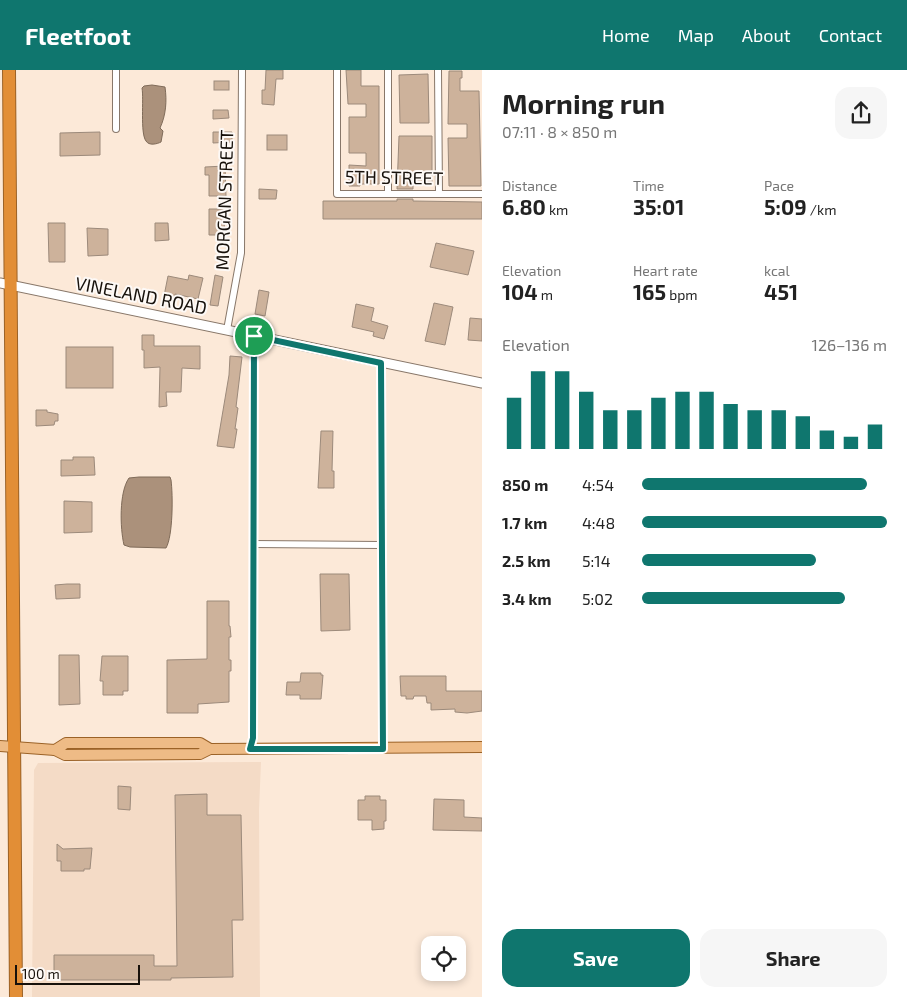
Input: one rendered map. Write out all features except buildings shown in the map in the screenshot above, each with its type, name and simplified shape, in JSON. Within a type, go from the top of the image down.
[{"type":"highway","points":[[9,74],[6,284],[16,997]]},
{"type":"main road","name":"VINELAND ROAD","points":[[6,284],[482,383]]},
{"type":"main road","points":[[0,746],[55,750],[65,755],[200,754],[210,749],[482,747]]},
{"type":"street","points":[[116,70],[116,129]]},
{"type":"street","name":"MORGAN STREET","points":[[228,330],[241,253],[242,70]]},
{"type":"street","name":"5TH STREET","points":[[337,70],[337,194],[482,194]]},
{"type":"street","points":[[388,70],[388,194]]},
{"type":"street","points":[[438,70],[438,194]]},
{"type":"street","points":[[250,749],[253,738],[254,336]]},
{"type":"street","points":[[381,363],[383,749]]},
{"type":"street","points":[[254,544],[381,545]]},
{"type":"shaded area","points":[[152,85],[165,87],[166,97],[165,113],[160,128],[163,131],[161,142],[149,144],[144,137],[142,88]]},
{"type":"shaded area","points":[[170,477],[172,515],[166,548],[130,547],[124,545],[121,520],[123,492],[129,478]]},
{"type":"shaded area","points":[[261,762],[259,810],[260,997],[32,997],[34,770],[38,763]]},
{"type":"route","points":[[254,336],[381,363],[383,749],[250,749],[253,738],[254,336]]}]
